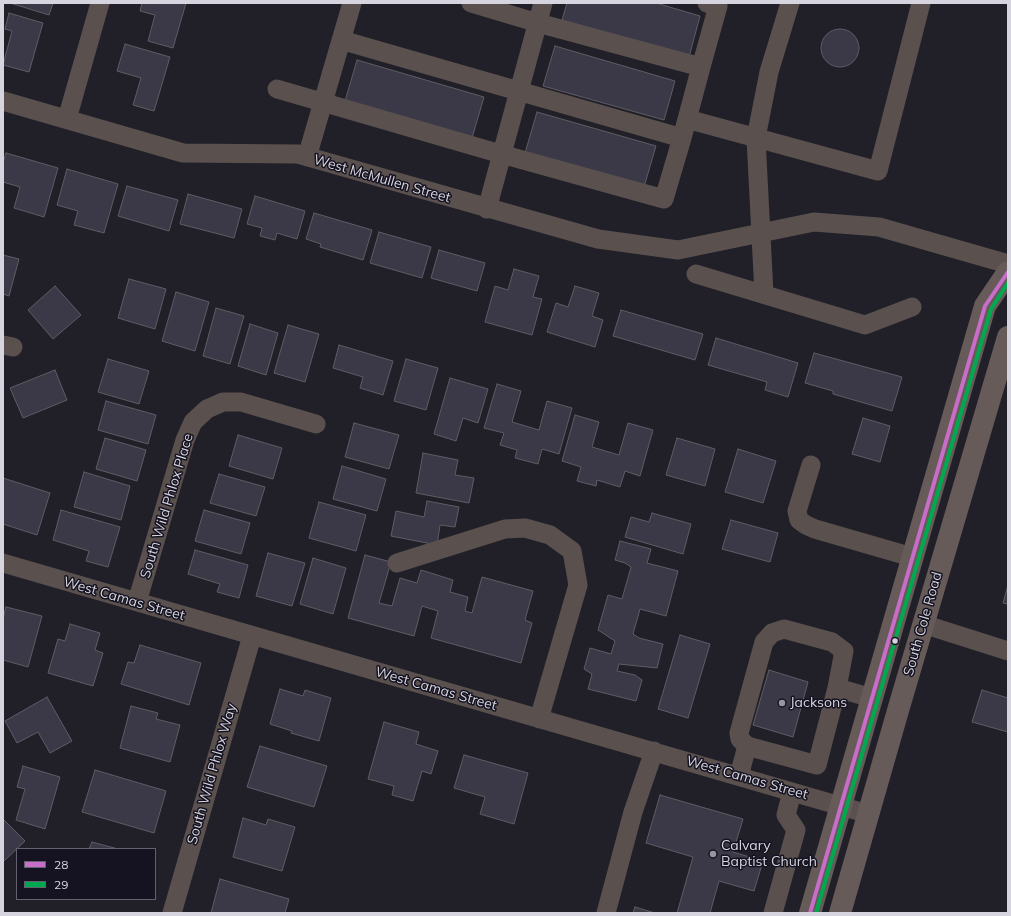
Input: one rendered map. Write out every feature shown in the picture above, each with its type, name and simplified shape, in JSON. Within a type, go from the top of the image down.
[{"type":"main road","name":"South Cole Road","points":[[810,913],[985,306],[1008,272]]},
{"type":"main road","name":"South Cole Road","points":[[840,913],[923,624],[1008,337]]},
{"type":"street","points":[[67,119],[100,3]]},
{"type":"street","points":[[307,157],[352,3]]},
{"type":"street","points":[[471,3],[538,23],[701,67]]},
{"type":"street","points":[[487,209],[543,3]]},
{"type":"street","points":[[277,90],[664,199],[718,6],[707,3]]},
{"type":"street","points":[[764,294],[756,138],[769,72],[790,3]]},
{"type":"street","points":[[687,118],[878,171],[920,3]]},
{"type":"street","points":[[341,40],[682,138]]},
{"type":"street","name":"West McMullen Street","points":[[3,101],[183,153],[298,154],[487,209],[598,239],[678,250],[814,222],[879,226],[1008,264]]},
{"type":"street","points":[[696,274],[865,325],[912,307]]},
{"type":"street","name":"South Wild Phlox Place","points":[[138,602],[186,440],[193,422],[207,409],[223,402],[241,402],[316,424]]},
{"type":"street","points":[[810,465],[797,512],[799,520],[815,529],[912,557]]},
{"type":"street","points":[[397,562],[505,529],[525,528],[550,535],[572,551],[578,585],[540,719]]},
{"type":"street","name":"West Camas Street","points":[[3,563],[868,814]]},
{"type":"street","points":[[923,624],[1008,651]]},
{"type":"street","points":[[784,629],[832,642],[844,651],[838,688],[817,765],[747,746],[740,739],[739,733],[764,642],[772,632],[784,629]]},
{"type":"street","name":"South Wild Phlox Way","points":[[172,913],[252,636]]},
{"type":"street","points":[[838,688],[872,698]]},
{"type":"street","points":[[739,776],[747,746]]},
{"type":"street","points":[[606,913],[633,812],[654,752]]},
{"type":"street","points":[[773,913],[796,830],[786,815],[792,792]]},
{"type":"building","points":[[10,3],[53,3],[49,15]]},
{"type":"building","points":[[142,3],[186,3],[173,48],[148,41],[155,15],[140,11]]},
{"type":"building","points":[[567,3],[656,3],[700,16],[689,57],[562,20]]},
{"type":"building","points":[[9,13],[43,23],[29,72],[3,65],[12,31],[5,29]]},
{"type":"building","points":[[836,29],[844,29],[854,34],[858,41],[858,55],[854,62],[844,67],[836,67],[826,62],[824,59],[821,52],[821,44],[826,34],[829,32]]},
{"type":"building","points":[[125,44],[170,57],[154,111],[133,105],[141,78],[117,71]]},
{"type":"building","points":[[555,46],[675,81],[664,120],[543,86]]},
{"type":"building","points":[[357,60],[484,97],[472,138],[345,101]]},
{"type":"building","points":[[537,112],[656,146],[644,187],[525,153]]},
{"type":"building","points":[[6,153],[58,168],[44,217],[14,208],[20,187],[3,182],[3,163]]},
{"type":"building","points":[[67,169],[118,184],[104,233],[74,225],[78,211],[57,205]]},
{"type":"building","points":[[127,186],[178,200],[169,231],[118,216]]},
{"type":"building","points":[[188,194],[242,209],[234,238],[180,224]]},
{"type":"building","points":[[255,196],[305,211],[297,239],[277,233],[275,240],[260,236],[262,228],[247,224]]},
{"type":"building","points":[[314,213],[372,230],[363,260],[320,247],[321,244],[306,239]]},
{"type":"building","points":[[379,232],[431,247],[422,278],[370,263]]},
{"type":"building","points":[[439,250],[485,263],[477,291],[431,278]]},
{"type":"building","points":[[3,255],[19,259],[9,296],[3,294]]},
{"type":"building","points":[[514,269],[539,276],[533,297],[542,299],[532,335],[485,322],[495,286],[508,290]]},
{"type":"building","points":[[129,279],[166,289],[155,329],[118,318]]},
{"type":"building","points":[[55,286],[81,315],[53,339],[28,310]]},
{"type":"building","points":[[575,286],[599,293],[592,316],[603,320],[595,347],[547,332],[556,303],[568,307]]},
{"type":"building","points":[[176,292],[209,302],[195,351],[162,341]]},
{"type":"building","points":[[216,308],[244,316],[230,364],[203,356]]},
{"type":"building","points":[[621,310],[703,334],[695,360],[613,336]]},
{"type":"building","points":[[250,324],[278,333],[266,375],[238,366]]},
{"type":"building","points":[[288,325],[319,334],[305,382],[274,373]]},
{"type":"building","points":[[716,338],[798,363],[788,397],[765,390],[767,382],[708,365]]},
{"type":"building","points":[[339,345],[393,361],[383,395],[360,388],[363,377],[333,368]]},
{"type":"building","points":[[814,353],[902,377],[892,411],[833,394],[833,391],[805,383]]},
{"type":"building","points":[[108,359],[149,371],[139,404],[98,392]]},
{"type":"building","points":[[406,359],[438,368],[426,410],[394,401]]},
{"type":"building","points":[[55,370],[67,400],[23,418],[10,388]]},
{"type":"building","points":[[450,378],[488,389],[478,423],[463,418],[456,441],[434,434]]},
{"type":"building","points":[[497,384],[521,391],[512,422],[539,430],[547,401],[572,408],[559,454],[542,449],[538,464],[515,458],[517,450],[500,445],[504,433],[484,428]]},
{"type":"building","points":[[106,401],[156,415],[148,444],[98,430]]},
{"type":"building","points":[[575,415],[599,422],[592,447],[619,455],[628,423],[653,430],[640,476],[625,471],[620,487],[597,480],[596,486],[577,481],[581,467],[562,461]]},
{"type":"building","points":[[863,418],[890,426],[880,462],[852,454]]},
{"type":"building","points":[[354,423],[399,435],[389,469],[345,457]]},
{"type":"building","points":[[238,435],[282,448],[273,479],[229,466]]},
{"type":"building","points":[[105,438],[146,450],[137,481],[96,469]]},
{"type":"building","points":[[677,438],[715,449],[705,486],[666,475]]},
{"type":"building","points":[[738,449],[776,461],[763,503],[725,492]]},
{"type":"building","points":[[423,453],[458,460],[455,475],[474,478],[469,503],[416,493]]},
{"type":"building","points":[[342,466],[386,479],[377,511],[333,499]]},
{"type":"building","points":[[84,472],[130,486],[121,520],[74,507]]},
{"type":"building","points":[[219,474],[265,487],[256,516],[210,503]]},
{"type":"building","points":[[3,478],[50,493],[37,535],[3,524]]},
{"type":"building","points":[[427,501],[459,507],[455,527],[440,525],[437,545],[391,536],[396,511],[424,517]]},
{"type":"building","points":[[319,502],[366,515],[356,551],[309,538]]},
{"type":"building","points":[[61,510],[120,527],[108,567],[86,561],[89,551],[53,540]]},
{"type":"building","points":[[204,510],[250,523],[241,554],[195,541]]},
{"type":"building","points":[[652,513],[691,524],[683,554],[625,537],[631,517],[649,522]]},
{"type":"building","points":[[731,520],[778,533],[770,562],[722,549]]},
{"type":"building","points":[[620,541],[651,549],[647,563],[678,571],[666,616],[640,609],[633,634],[639,638],[663,644],[657,668],[619,664],[617,671],[635,675],[642,680],[636,701],[588,689],[592,674],[584,669],[590,648],[611,654],[615,641],[598,630],[608,595],[622,599],[631,567],[625,563],[615,560]]},
{"type":"building","points":[[195,550],[248,565],[239,598],[217,592],[220,584],[188,574]]},
{"type":"building","points":[[268,553],[305,563],[292,606],[256,596]]},
{"type":"building","points":[[365,555],[391,562],[379,603],[392,606],[400,578],[417,583],[421,570],[453,580],[450,592],[468,597],[465,611],[472,613],[482,577],[533,591],[525,620],[532,623],[521,663],[431,638],[438,611],[422,606],[414,636],[348,618]]},
{"type":"building","points":[[313,558],[346,568],[333,614],[300,604]]},
{"type":"building","points":[[1008,585],[1008,604],[1003,603]]},
{"type":"building","points":[[6,607],[42,616],[28,667],[3,660],[3,619]]},
{"type":"building","points":[[70,624],[100,633],[95,650],[103,653],[93,686],[48,673],[58,639],[65,641]]},
{"type":"building","points":[[680,635],[710,644],[688,718],[658,709]]},
{"type":"building","points":[[140,645],[201,663],[189,705],[121,684],[128,662],[134,663]]},
{"type":"building","points":[[769,670],[808,682],[793,737],[753,725]]},
{"type":"building","points":[[280,689],[303,696],[305,690],[331,698],[319,741],[291,733],[292,731],[270,724]]},
{"type":"building","points":[[982,690],[1008,698],[1008,732],[972,722]]},
{"type":"building","points":[[47,697],[72,741],[50,753],[38,732],[17,743],[5,721]]},
{"type":"building","points":[[131,706],[158,713],[156,719],[180,725],[170,762],[120,748]]},
{"type":"building","points":[[384,722],[419,732],[416,744],[438,751],[431,774],[422,771],[413,801],[392,795],[394,786],[368,779]]},
{"type":"building","points":[[260,746],[327,766],[314,807],[247,787]]},
{"type":"building","points":[[464,755],[528,773],[514,824],[480,814],[485,797],[454,788]]},
{"type":"building","points":[[23,766],[60,777],[45,829],[16,820],[25,789],[17,787]]},
{"type":"building","points":[[95,770],[166,791],[154,833],[82,812]]},
{"type":"building","name":"Calvary Baptist Church","points":[[660,795],[743,819],[733,852],[763,861],[754,891],[719,881],[710,913],[677,913],[693,857],[646,843]]},
{"type":"building","points":[[243,818],[266,825],[268,819],[295,827],[282,871],[233,857]]},
{"type":"building","points":[[3,819],[25,841],[4,861]]},
{"type":"building","points":[[92,842],[114,848],[89,848]]},
{"type":"building","points":[[220,879],[289,899],[285,913],[211,913]]},
{"type":"building","points":[[635,907],[655,913],[633,913]]},
{"type":"transit line","name":"28","points":[[810,913],[985,306],[1008,272]]},
{"type":"transit line","name":"29","points":[[816,913],[991,309],[1008,283]]},
{"type":"place","name":"Jacksons","points":[[782,703]]},
{"type":"place","name":"Calvary Baptist Church","points":[[713,854]]}]
